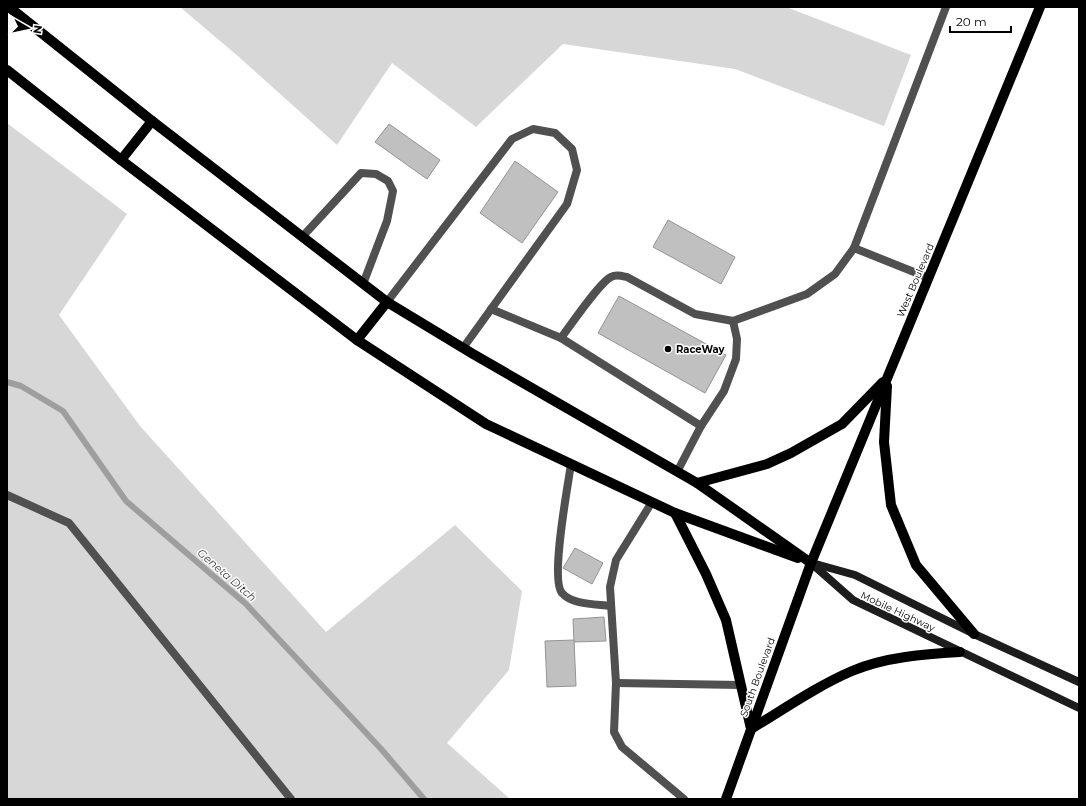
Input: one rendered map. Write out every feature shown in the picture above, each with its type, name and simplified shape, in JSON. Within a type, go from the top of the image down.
[{"type":"main road","points":[[9,7],[152,121],[387,302],[463,348],[697,483],[811,563]]},
{"type":"main road","name":"West Boulevard","points":[[811,563],[1040,7]]},
{"type":"main road","points":[[7,70],[121,160],[357,340],[486,424],[675,513],[811,563]]},
{"type":"main road","points":[[121,160],[152,121]]},
{"type":"main road","points":[[357,340],[387,302]]},
{"type":"main road","points":[[697,483],[767,464],[791,453],[842,424],[887,378]]},
{"type":"main road","points":[[887,378],[884,442],[891,505],[916,565],[974,634]]},
{"type":"main road","points":[[675,513],[706,574],[726,620],[751,729],[852,671],[927,654],[960,652]]},
{"type":"main road","name":"Mobile Highway","points":[[811,563],[855,574],[974,634],[1079,682]]},
{"type":"main road","name":"Mobile Highway","points":[[811,563],[853,600],[1079,708]]},
{"type":"main road","name":"South Boulevard","points":[[726,799],[811,563]]},
{"type":"lane","points":[[561,338],[597,292],[611,277],[617,275],[627,277],[695,314],[733,321],[807,294],[835,274],[854,248],[946,7]]},
{"type":"lane","points":[[387,302],[512,139],[533,129],[555,133],[572,148],[577,170],[567,204],[463,348]]},
{"type":"lane","points":[[302,236],[361,173],[376,174],[388,180],[393,191],[387,221],[363,284]]},
{"type":"lane","points":[[854,248],[929,278]]},
{"type":"lane","points":[[491,309],[561,338],[701,426]]},
{"type":"lane","points":[[677,472],[701,426],[724,391],[736,360],[737,339],[733,321]]},
{"type":"lane","points":[[571,464],[559,544],[558,581],[561,593],[570,600],[611,606]]},
{"type":"lane","points":[[7,495],[69,523],[291,799]]},
{"type":"lane","points":[[652,502],[616,560],[610,587],[616,683],[614,732],[622,747],[684,799]]},
{"type":"lane","points":[[616,683],[741,685]]},
{"type":"shaded area","points":[[180,7],[786,7],[911,55],[884,126],[735,69],[563,44],[476,127],[392,63],[337,145],[239,57]]},
{"type":"shaded area","points":[[7,123],[127,214],[59,315],[140,426],[326,632],[455,525],[522,591],[509,670],[447,743],[510,799],[7,799]]},
{"type":"building","points":[[389,124],[440,160],[427,179],[375,142]]},
{"type":"building","points":[[515,161],[558,192],[522,243],[480,213]]},
{"type":"building","points":[[668,220],[735,257],[721,284],[653,247]]},
{"type":"building","points":[[619,296],[726,355],[705,393],[598,333]]},
{"type":"building","points":[[575,548],[603,563],[592,584],[563,568]]},
{"type":"building","points":[[604,617],[606,641],[574,642],[573,619]]},
{"type":"building","points":[[574,640],[576,686],[547,687],[545,641]]},
{"type":"waterway","name":"Geneta Ditch","points":[[7,382],[21,386],[63,411],[126,501],[246,604],[382,750],[424,799]]},
{"type":"place","name":"RaceWay","points":[[668,349]]}]
